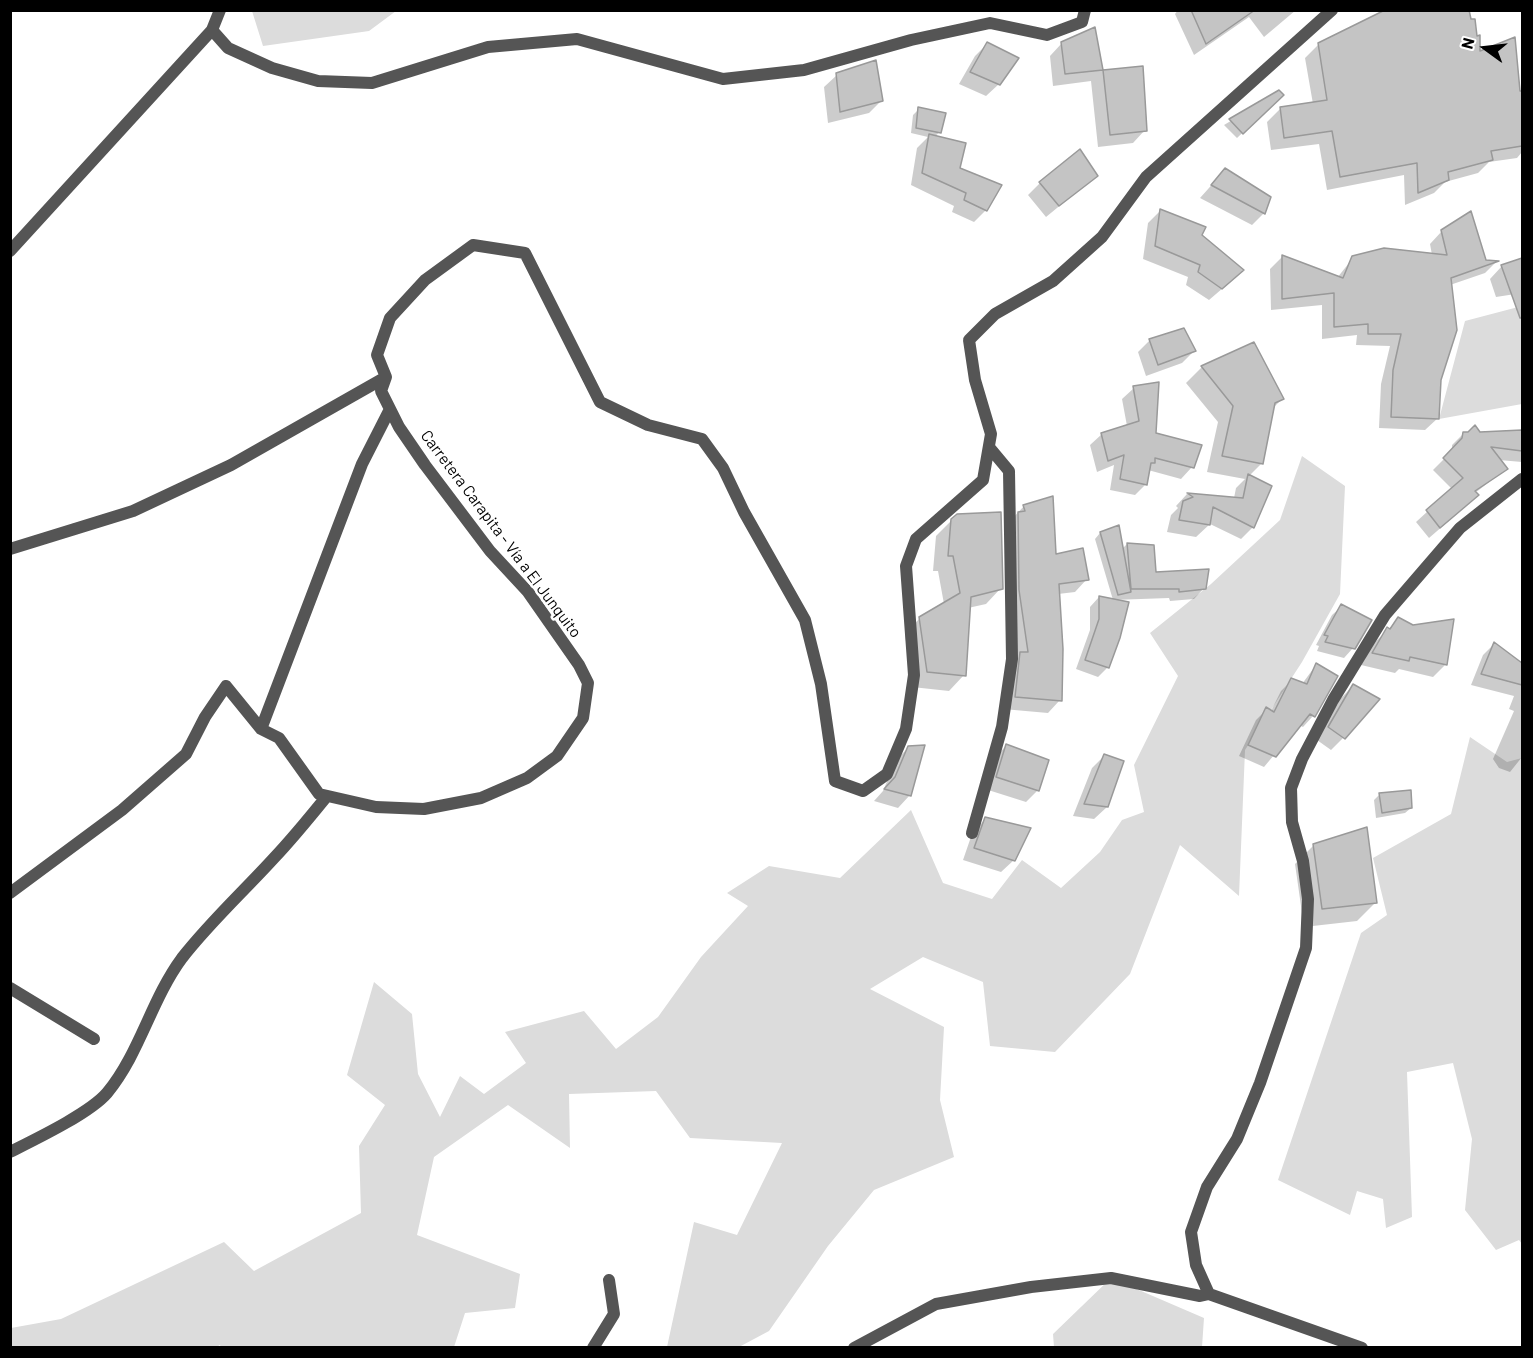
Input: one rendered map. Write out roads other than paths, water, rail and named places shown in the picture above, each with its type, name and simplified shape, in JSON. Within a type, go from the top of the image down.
[{"type":"street","points":[[10,251],[212,30],[220,10]]},
{"type":"street","points":[[212,30],[228,48],[272,68],[318,81],[372,83],[488,47],[577,39],[723,79],[804,70],[910,40],[990,23],[1047,35],[1082,22],[1085,10]]},
{"type":"street","name":"Carretera Carapita - Vía a El Junquito","points":[[327,796],[376,807],[424,809],[480,798],[526,778],[557,756],[583,718],[588,683],[579,665],[528,592],[490,551],[457,510],[399,427],[381,391],[386,377],[377,355],[390,318],[425,280],[473,245],[525,253],[600,402],[648,425],[702,439],[723,468],[805,620],[821,684],[835,782],[862,791],[887,774],[906,729],[914,675],[906,566],[916,539],[982,480],[991,434],[975,380],[969,340],[995,314],[1053,281],[1086,252],[1102,237],[1146,177],[1332,10]]},
{"type":"street","points":[[10,549],[143,506],[231,465],[386,377]]},
{"type":"street","points":[[261,729],[362,464],[390,409]]},
{"type":"street","points":[[972,833],[1002,727],[1012,659],[1009,471],[988,447]]},
{"type":"street","points":[[1209,1294],[1196,1265],[1191,1233],[1207,1187],[1237,1139],[1260,1083],[1306,948],[1308,899],[1303,861],[1292,822],[1291,788],[1302,759],[1333,700],[1385,615],[1460,528],[1522,479]]},
{"type":"street","points":[[10,893],[122,810],[186,753],[225,686],[261,729],[279,738],[319,794],[327,796],[274,858],[214,919],[181,960],[154,1003],[128,1062],[106,1094],[61,1125],[10,1152]]},
{"type":"street","points":[[10,988],[94,1039]]},
{"type":"street","points":[[854,1347],[936,1304],[1031,1287],[1111,1278],[1200,1296],[1209,1294],[1362,1347]]},
{"type":"street","points":[[593,1347],[614,1314],[609,1280]]}]
